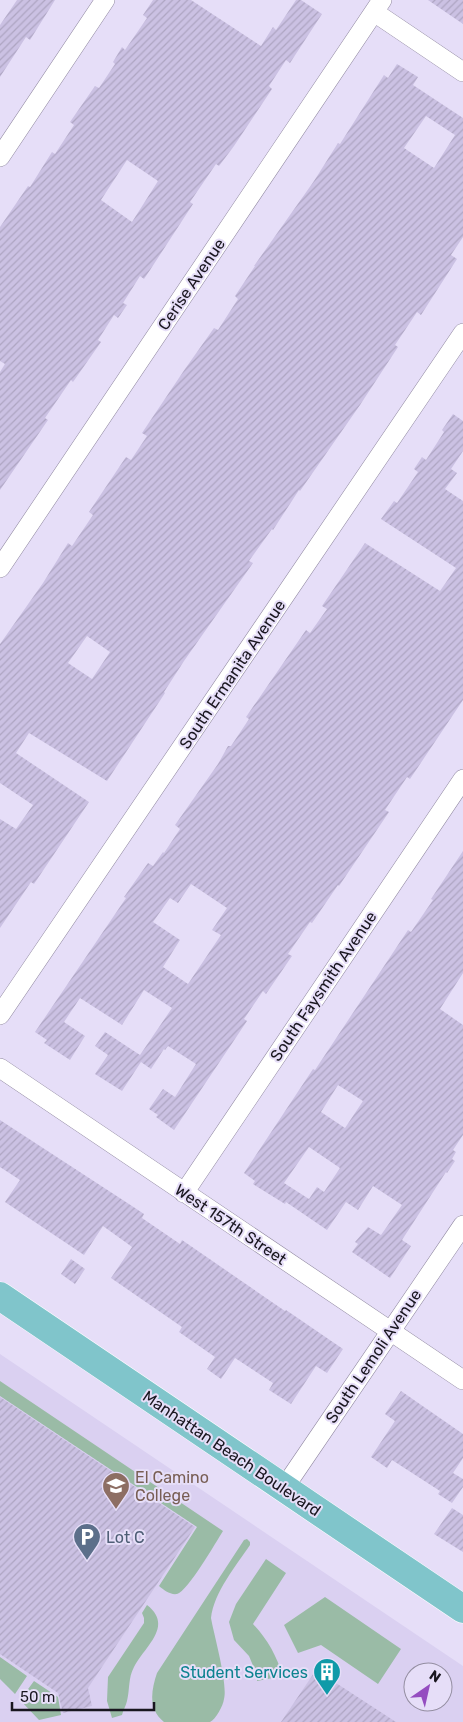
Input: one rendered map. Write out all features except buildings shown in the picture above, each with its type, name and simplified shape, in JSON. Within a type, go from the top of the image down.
[{"type":"main road","name":"Manhattan Beach Boulevard","points":[[0,1296],[463,1609]]},
{"type":"street","points":[[0,158],[105,0]]},
{"type":"street","points":[[378,6],[463,72]]},
{"type":"street","name":"Cerise Avenue","points":[[0,568],[378,6]]},
{"type":"street","name":"South Ermanita Avenue","points":[[0,1015],[463,333]]},
{"type":"street","name":"South Faysmith Avenue","points":[[184,1193],[463,779]]},
{"type":"street","name":"West 157th Street","points":[[0,1068],[463,1380]]},
{"type":"street","name":"South Lemoli Avenue","points":[[284,1488],[463,1225]]},
{"type":"shaded area","name":"El Camino College","points":[[0,1354],[463,1666],[463,1722],[0,1722]]},
{"type":"green space","points":[[0,1381],[223,1531],[195,1576],[182,1591],[172,1594],[159,1586],[197,1527],[0,1396]]},
{"type":"green space","points":[[247,1539],[250,1545],[221,1589],[211,1618],[224,1682],[225,1692],[221,1709],[210,1722],[164,1722],[155,1711],[152,1699],[157,1673],[244,1540]]},
{"type":"green space","points":[[266,1559],[286,1573],[253,1624],[271,1648],[283,1676],[257,1681],[257,1675],[249,1656],[234,1640],[229,1622],[236,1604]]},
{"type":"green space","points":[[325,1597],[401,1649],[378,1684],[321,1645],[298,1653],[284,1625]]},
{"type":"green space","points":[[147,1605],[155,1613],[158,1628],[155,1636],[132,1671],[127,1701],[122,1715],[112,1718],[107,1701],[108,1677],[144,1623],[142,1613]]},
{"type":"green space","points":[[0,1657],[27,1676],[15,1694],[0,1679]]},
{"type":"green space","points":[[34,1681],[58,1697],[61,1715],[39,1720],[20,1700]]},
{"type":"place","name":"El Camino College","points":[[116,1510]]},
{"type":"place","name":"Lot C","points":[[87,1561]]},
{"type":"place","name":"Student Services","points":[[327,1696]]}]
